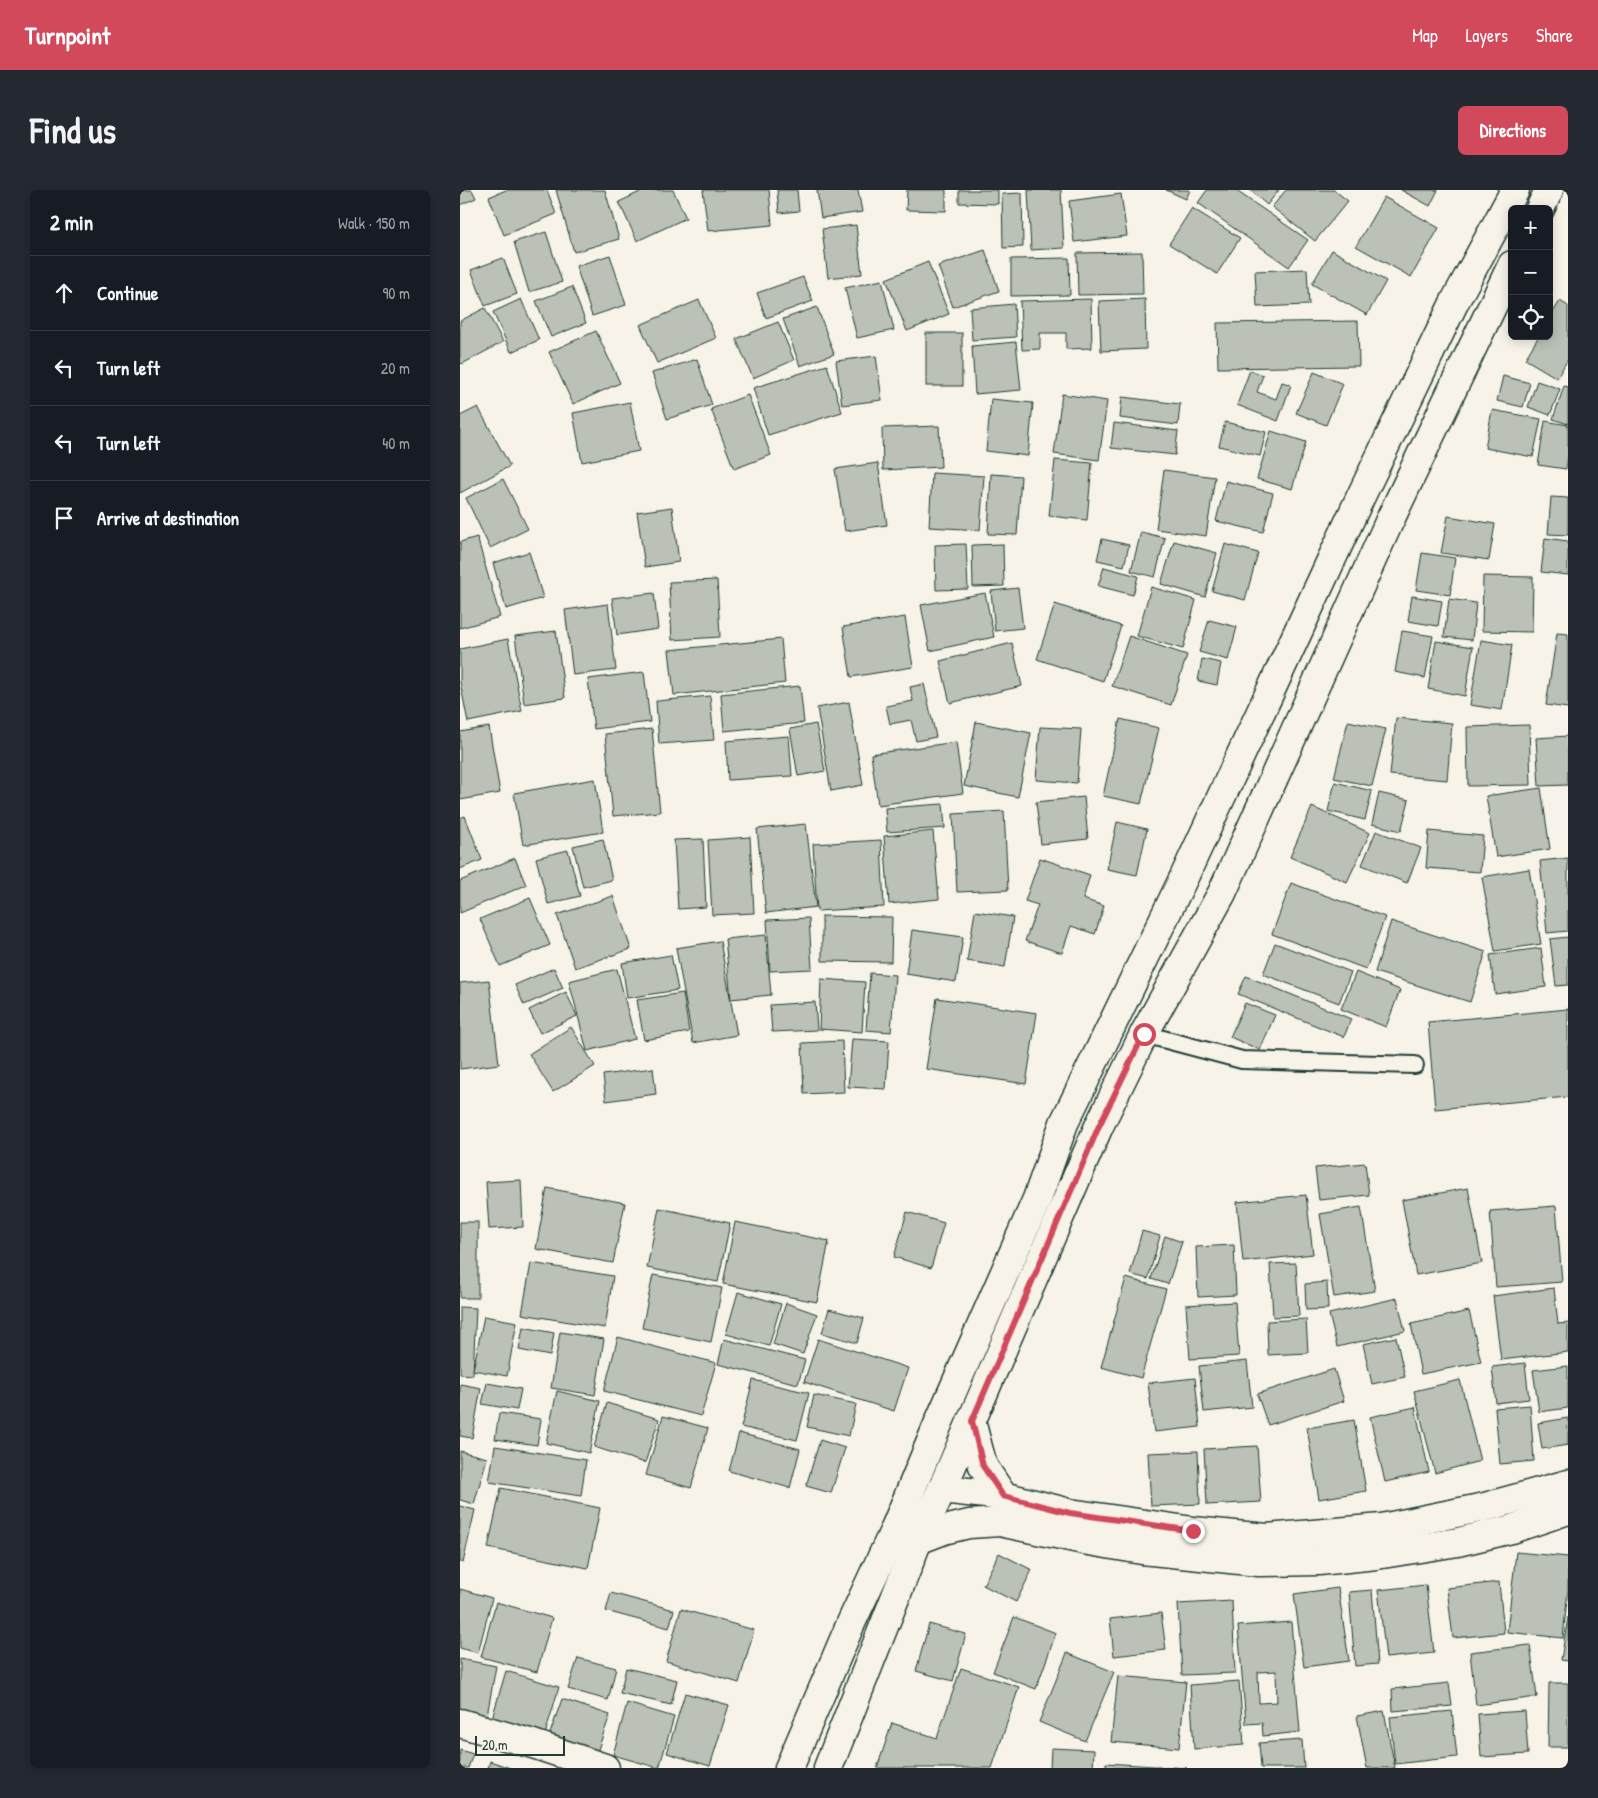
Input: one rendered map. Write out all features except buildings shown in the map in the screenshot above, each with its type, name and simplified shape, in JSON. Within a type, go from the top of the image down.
[{"type":"main road","points":[[789,1768],[1037,1199],[1064,1124],[1185,875],[1361,496],[1455,301],[1515,190]]},
{"type":"main road","points":[[1542,205],[1549,190]]},
{"type":"main road","points":[[828,1768],[918,1540],[972,1421],[1099,1126],[1144,1034],[1222,893],[1389,522],[1508,274]]},
{"type":"main road","points":[[1185,875],[1222,893]]},
{"type":"main road","points":[[972,1421],[983,1466],[1003,1496]]},
{"type":"main road","points":[[942,1489],[1003,1496],[1070,1513],[1193,1531],[1267,1538],[1382,1528],[1484,1507],[1568,1484]]},
{"type":"main road","points":[[918,1540],[961,1526],[1000,1522],[1089,1542],[1142,1550],[1260,1562],[1319,1561],[1376,1555],[1458,1542],[1512,1529],[1568,1510]]},
{"type":"main road","points":[[460,1723],[533,1744],[605,1768]]},
{"type":"lane","points":[[1144,1034],[1242,1060],[1415,1065]]},
{"type":"route","points":[[1144,1034],[1099,1126],[972,1421],[983,1466],[1003,1496],[1070,1513],[1193,1531]]}]
